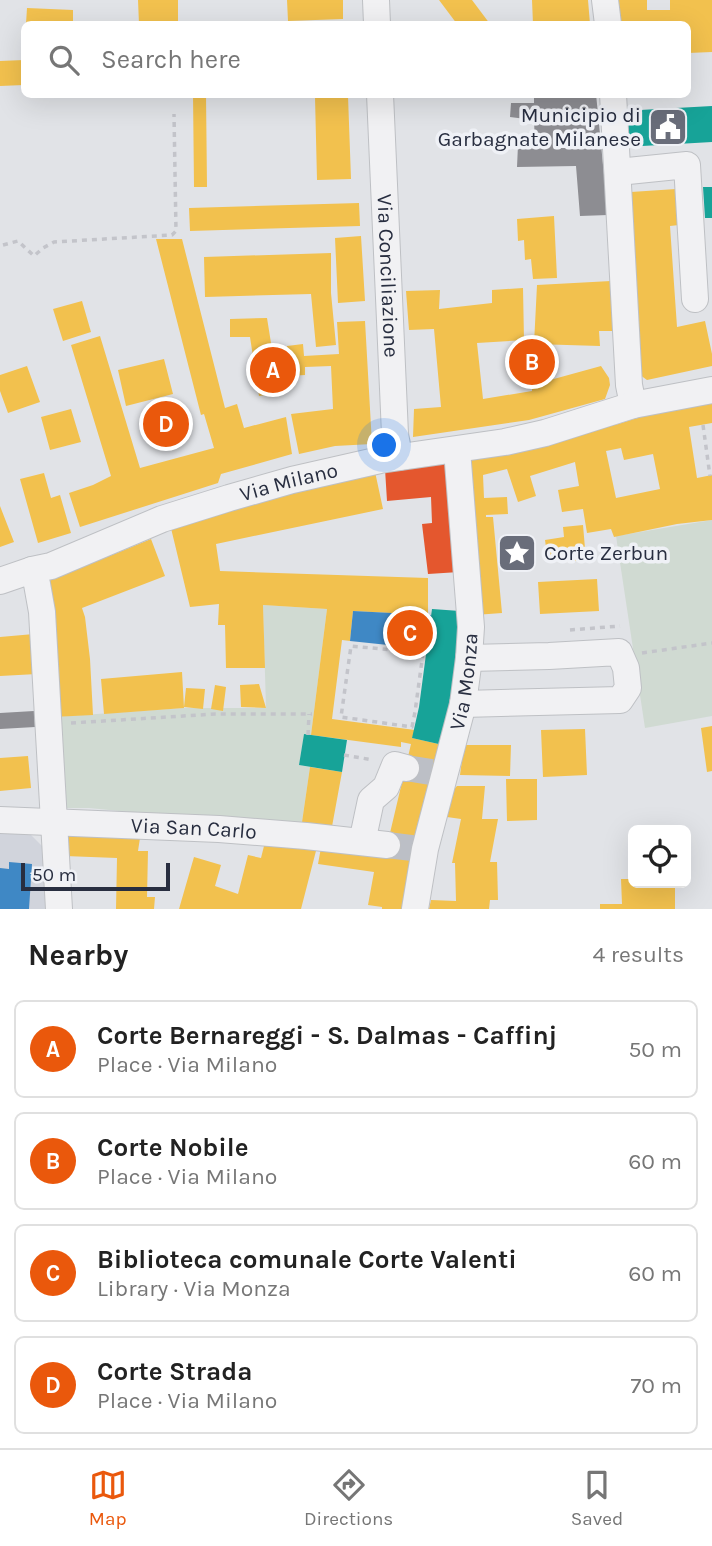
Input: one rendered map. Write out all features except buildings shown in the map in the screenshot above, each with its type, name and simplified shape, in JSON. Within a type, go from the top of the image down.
[{"type":"street","points":[[376,0],[377,21]]},
{"type":"street","points":[[606,0],[608,21]]},
{"type":"street","name":"Via Conciliazione","points":[[380,98],[395,434],[399,457]]},
{"type":"street","points":[[613,98],[629,385],[633,405]]},
{"type":"street","points":[[618,172],[687,165],[695,299]]},
{"type":"street","name":"Via Milano","points":[[0,582],[51,566],[162,519],[292,480],[399,457],[457,450],[545,433],[633,405],[712,390]]},
{"type":"street","name":"Via Monza","points":[[415,909],[423,849],[441,774],[463,704],[469,658],[471,627],[457,450]]},
{"type":"street","points":[[32,570],[42,612],[59,909]]},
{"type":"street","points":[[463,704],[620,700],[628,688],[626,668],[619,652],[469,658]]},
{"type":"street","name":"Via San Carlo","points":[[0,820],[375,839],[371,800],[386,787],[400,766]]},
{"type":"path","points":[[3,245],[18,241],[34,256],[54,242],[172,235],[176,231],[174,114]]},
{"type":"path","points":[[703,425],[710,476]]},
{"type":"path","points":[[619,652],[653,653],[712,643]]},
{"type":"path","points":[[351,646],[425,653],[412,727],[341,717],[351,646]]},
{"type":"path","points":[[48,724],[215,714],[311,714],[308,735]]},
{"type":"path","points":[[344,755],[400,766]]},
{"type":"shaded area","points":[[712,520],[712,716],[645,728],[616,536]]},
{"type":"shaded area","points":[[263,605],[327,609],[311,735],[304,734],[299,765],[310,767],[301,829],[89,808],[61,808],[53,717],[184,708],[266,708]]},
{"type":"shaded area","points":[[0,832],[29,833],[43,847],[46,909],[0,909]]},
{"type":"tunnel","points":[[406,768],[437,773]]},
{"type":"tunnel","points":[[387,845],[420,849]]},
{"type":"place","name":"Municipio di Garbagnate Milanese","points":[[668,127]]},
{"type":"place","name":"Corte Nobile","points":[[532,362]]},
{"type":"place","name":"Corte Bernareggi - S. Dalmas - Caffinj","points":[[273,370]]},
{"type":"place","name":"Corte Strada","points":[[166,424]]},
{"type":"place","name":"Corte Zerbun","points":[[517,553]]},
{"type":"place","name":"Biblioteca comunale Corte Valenti","points":[[410,633]]}]
